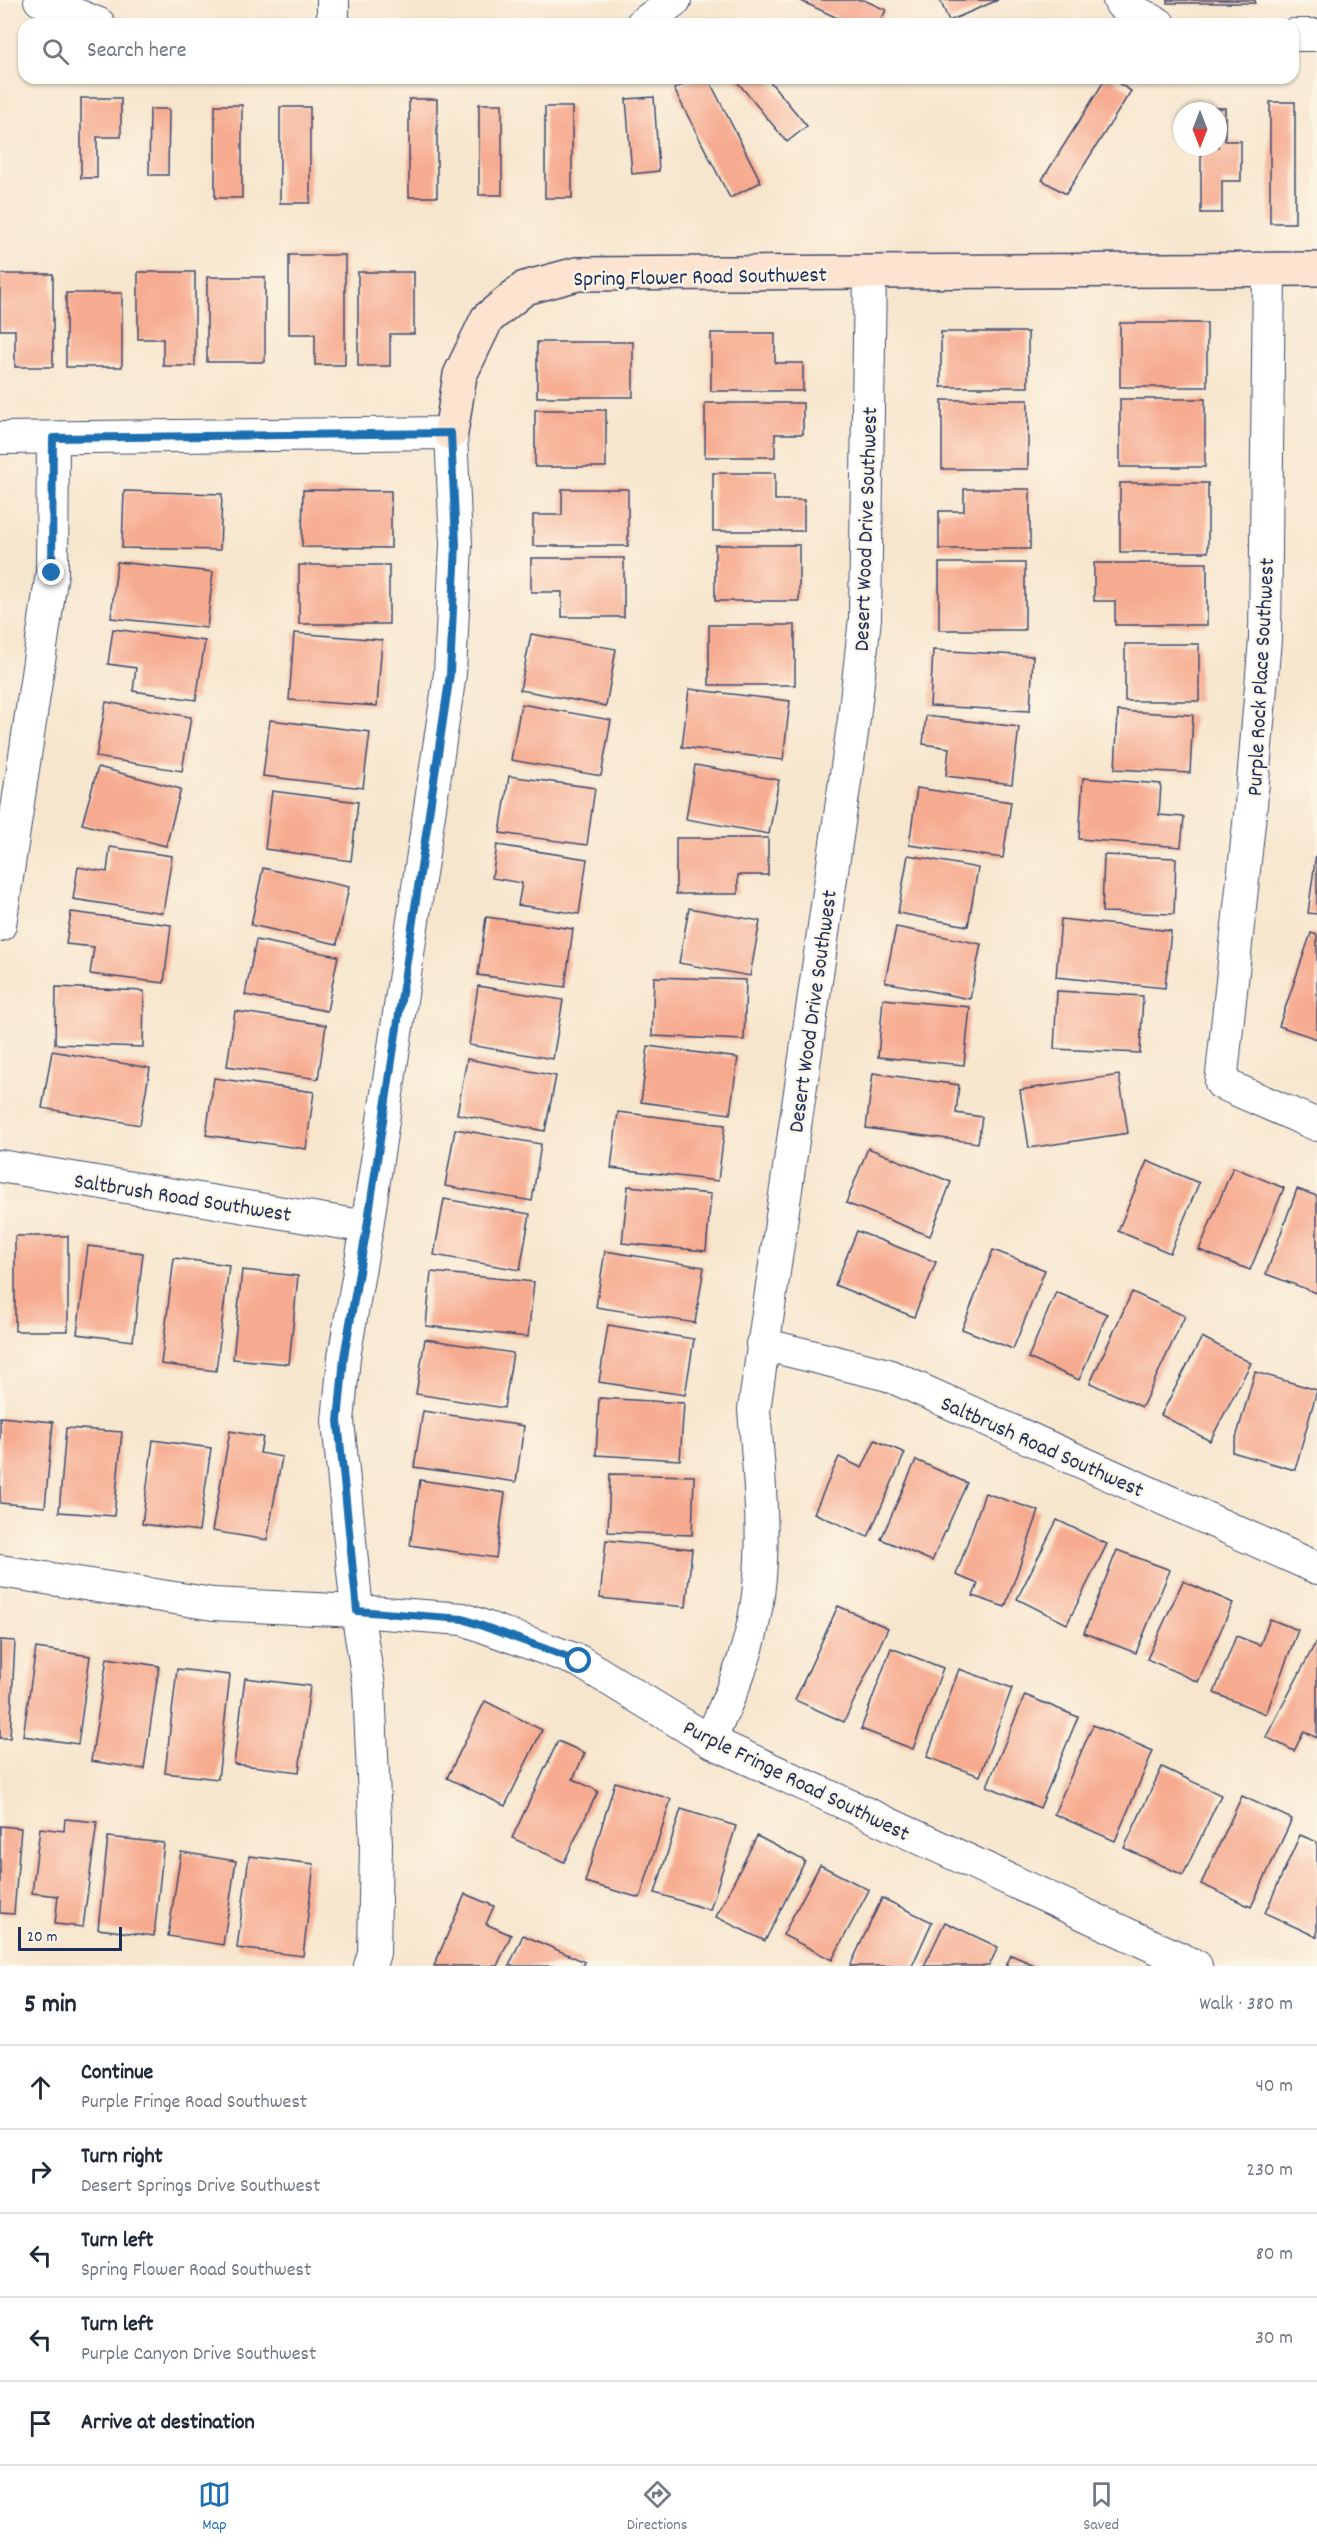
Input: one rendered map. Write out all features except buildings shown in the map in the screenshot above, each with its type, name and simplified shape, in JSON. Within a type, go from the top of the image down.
[{"type":"street","points":[[40,0],[84,18]]},
{"type":"street","points":[[333,0],[333,18]]},
{"type":"street","points":[[650,18],[675,0]]},
{"type":"street","points":[[1120,2],[1148,18]]},
{"type":"street","points":[[1299,35],[1317,35]]},
{"type":"street","name":"Purple Rock Place Southwest","points":[[1269,269],[1265,639],[1251,806],[1221,1083],[1317,1125]]},
{"type":"street","name":"Spring Flower Road Southwest","points":[[451,433],[460,375],[487,319],[525,288],[578,274],[1317,269]]},
{"type":"street","name":"Desert Wood Drive Southwest","points":[[710,1741],[744,1659],[759,1591],[763,1510],[754,1410],[854,718],[864,630],[870,272]]},
{"type":"street","points":[[0,438],[451,433],[456,544],[450,674],[367,1227],[344,1357],[338,1421],[357,1611],[369,1686],[376,1844],[374,1953],[370,1966]]},
{"type":"street","points":[[0,925],[52,573],[53,438]]},
{"type":"street","name":"Saltbrush Road Southwest","points":[[0,1166],[367,1227]]},
{"type":"street","name":"Saltbrush Road Southwest","points":[[762,1344],[888,1375],[1317,1568]]},
{"type":"street","name":"Purple Fringe Road Southwest","points":[[0,1571],[213,1604],[463,1619],[579,1661],[710,1741],[1196,1966]]},
{"type":"route","points":[[52,573],[53,438],[451,433],[456,544],[450,674],[367,1227],[344,1357],[338,1421],[342,1473],[357,1611],[463,1619],[579,1661]]}]
